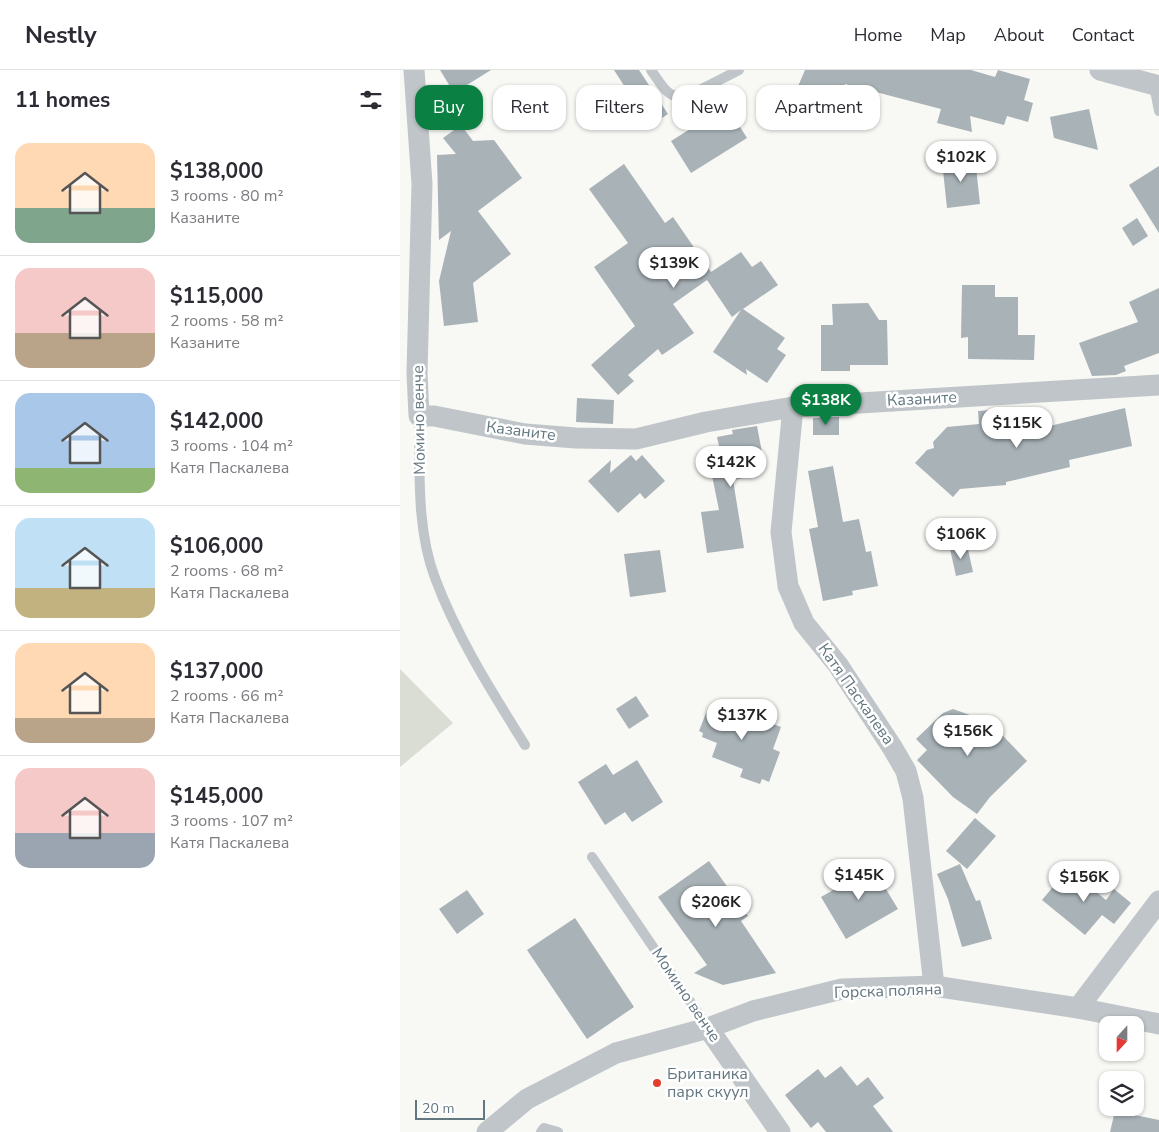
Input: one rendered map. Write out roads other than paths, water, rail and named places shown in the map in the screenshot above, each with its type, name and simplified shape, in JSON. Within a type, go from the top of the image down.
[{"type":"street","name":"Момино венче","points":[[414,70],[422,184],[417,373],[420,416]]},
{"type":"street","points":[[1100,70],[1156,79]]},
{"type":"street","name":"Казаните","points":[[420,416],[434,416],[525,434],[576,438],[636,439],[706,422],[793,407],[1159,385]]},
{"type":"street","name":"Катя Паскалева","points":[[793,407],[781,532],[788,586],[804,623],[838,665],[906,771],[913,798],[934,986]]},
{"type":"street","points":[[1078,1008],[1159,901]]},
{"type":"street","name":"Горска поляна","points":[[487,1132],[527,1098],[616,1053],[708,1028],[753,1011],[842,989],[934,986],[1078,1008],[1159,1024]]},
{"type":"street","name":"Момино венче","points":[[708,1028],[780,1132]]},
{"type":"lane","points":[[651,70],[668,94],[680,98],[688,96],[739,70]]},
{"type":"lane","points":[[1156,79],[1159,111]]},
{"type":"lane","name":"Момино венче","points":[[420,416],[420,508],[434,577],[466,645],[525,745]]},
{"type":"lane","name":"Момино венче","points":[[592,857],[708,1028]]},
{"type":"lane","points":[[541,1132],[544,1128],[558,1132]]},
{"type":"place","name":"Британика парк скуул","points":[[657,1083]]}]
